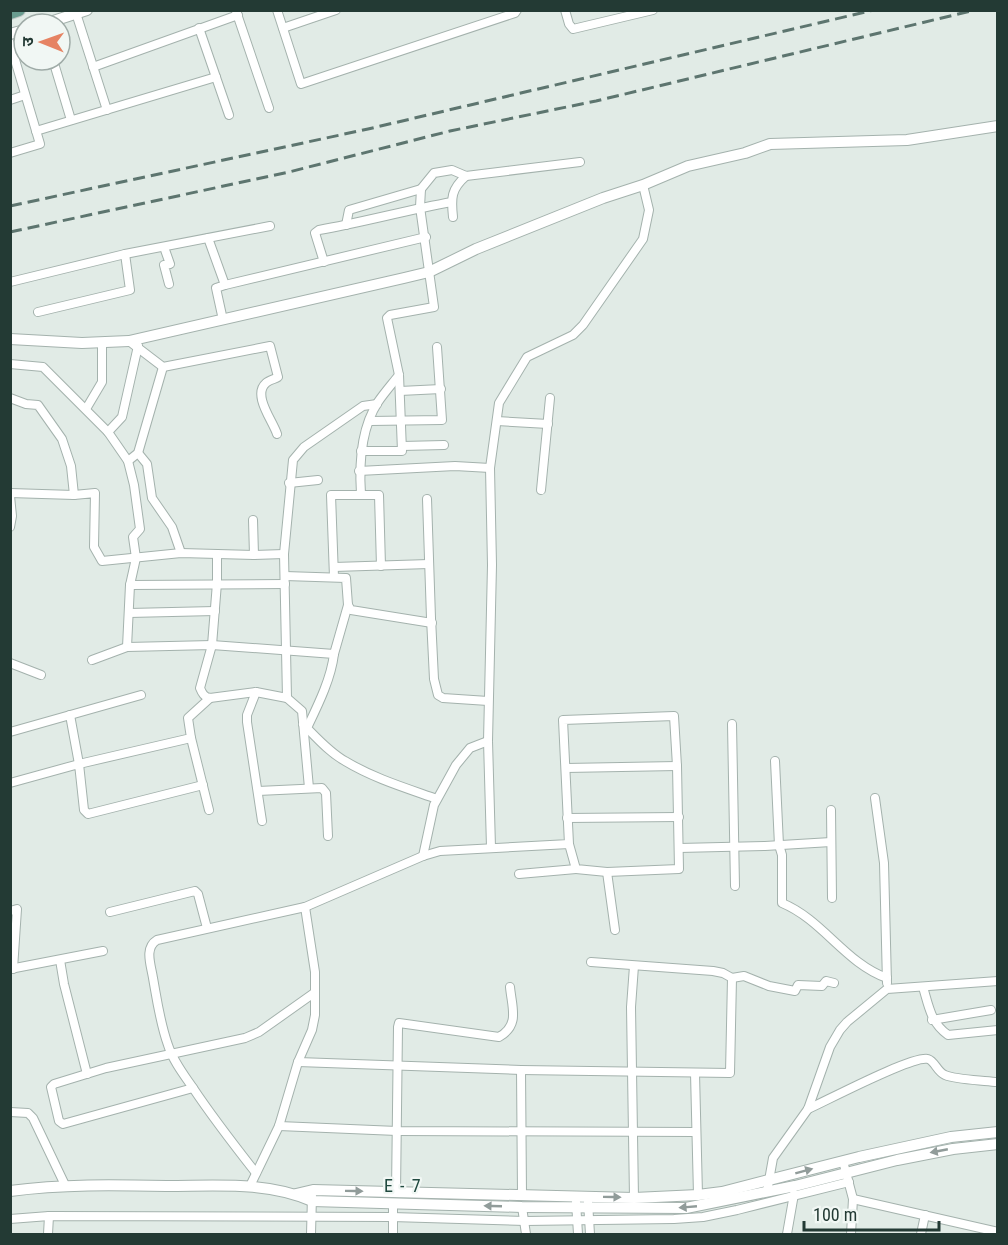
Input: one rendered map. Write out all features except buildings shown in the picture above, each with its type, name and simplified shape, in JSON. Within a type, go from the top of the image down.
[{"type":"main road","points":[[10,13],[19,10]]},
{"type":"street","points":[[277,10],[301,84],[515,13],[517,10]]},
{"type":"street","points":[[283,28],[336,10]]},
{"type":"street","points":[[566,10],[569,24],[573,29],[653,10]]},
{"type":"street","points":[[79,12],[107,110]]},
{"type":"street","points":[[93,67],[237,13],[269,108]]},
{"type":"street","points":[[200,28],[229,115]]},
{"type":"street","points":[[10,43],[40,144],[10,153]]},
{"type":"street","points":[[57,72],[71,120]]},
{"type":"street","points":[[36,131],[216,77]]},
{"type":"street","points":[[10,100],[26,95]]},
{"type":"street","points":[[10,339],[41,342],[134,343],[429,272],[476,249],[688,166],[745,153],[770,144],[907,140],[998,126]]},
{"type":"street","points":[[346,225],[349,210],[421,189],[434,173],[452,170],[466,176],[580,162]]},
{"type":"street","points":[[453,218],[452,202],[455,186],[466,176]]},
{"type":"street","points":[[491,847],[488,741],[492,565],[490,468],[499,403],[527,357],[573,335],[583,325],[643,239],[649,210],[642,185]]},
{"type":"street","points":[[361,451],[402,451],[399,375],[387,318],[390,315],[434,307],[420,207],[421,189]]},
{"type":"street","points":[[324,262],[316,231],[452,202]]},
{"type":"street","points":[[10,282],[125,254],[270,226]]},
{"type":"street","points":[[223,320],[216,288],[426,237]]},
{"type":"street","points":[[208,238],[225,285]]},
{"type":"street","points":[[164,247],[170,264],[164,266],[169,284]]},
{"type":"street","points":[[38,312],[130,290],[125,254]]},
{"type":"street","points":[[86,409],[102,382],[102,342]]},
{"type":"street","points":[[134,343],[163,367]]},
{"type":"street","points":[[108,432],[122,417],[134,343]]},
{"type":"street","points":[[163,367],[270,346],[278,377],[266,382],[263,387],[262,403],[277,434]]},
{"type":"street","points":[[370,421],[442,420],[437,347]]},
{"type":"street","points":[[10,364],[43,367],[108,432],[128,461],[140,529],[133,537],[136,558],[130,585],[127,646]]},
{"type":"street","points":[[128,461],[138,453],[163,367]]},
{"type":"street","points":[[361,494],[359,471],[361,451],[370,421],[377,404],[399,375]]},
{"type":"street","points":[[400,391],[441,388]]},
{"type":"street","points":[[10,398],[26,404],[38,405],[62,439],[71,466],[74,495]]},
{"type":"street","points":[[542,490],[550,398]]},
{"type":"street","points":[[287,698],[284,554],[293,460],[304,447],[363,406],[377,404]]},
{"type":"street","points":[[497,421],[548,424]]},
{"type":"street","points":[[402,446],[444,445]]},
{"type":"street","points":[[138,453],[147,464],[152,498],[172,527],[181,552]]},
{"type":"street","points":[[359,471],[455,466],[490,468]]},
{"type":"street","points":[[290,483],[318,480]]},
{"type":"street","points":[[10,527],[12,516],[10,494],[95,493],[94,547],[102,561],[181,552],[284,554]]},
{"type":"street","points":[[334,577],[331,495],[380,495],[381,566]]},
{"type":"street","points":[[427,499],[434,679],[438,695],[443,698],[488,701]]},
{"type":"street","points":[[253,520],[254,555]]},
{"type":"street","points":[[216,554],[217,583],[212,645],[200,688],[205,697],[210,698],[256,692],[287,698],[302,711],[309,788]]},
{"type":"street","points":[[334,567],[429,564]]},
{"type":"street","points":[[130,585],[346,578],[348,605],[333,663],[325,686],[305,726]]},
{"type":"street","points":[[348,605],[351,610],[432,623]]},
{"type":"street","points":[[129,613],[215,611]]},
{"type":"street","points":[[92,660],[127,646],[212,645],[334,654]]},
{"type":"street","points":[[10,663],[41,675]]},
{"type":"street","points":[[256,692],[247,715],[247,722],[262,821]]},
{"type":"street","points":[[10,732],[141,695]]},
{"type":"street","points":[[209,810],[188,718],[210,698]]},
{"type":"street","points":[[70,715],[86,814],[203,785]]},
{"type":"street","points":[[519,874],[576,869],[607,872],[679,869],[674,716],[563,720],[569,844],[576,869]]},
{"type":"street","points":[[732,724],[735,886]]},
{"type":"street","points":[[305,726],[329,750],[346,762],[437,799]]},
{"type":"street","points":[[10,783],[191,738]]},
{"type":"street","points":[[423,856],[434,805],[456,765],[470,748],[488,741]]},
{"type":"street","points":[[776,761],[779,845],[782,855],[782,903],[794,908],[848,956],[874,974],[887,978]]},
{"type":"street","points":[[566,768],[677,766]]},
{"type":"street","points":[[258,791],[309,788],[325,790],[328,836]]},
{"type":"street","points":[[875,798],[884,863],[887,989]]},
{"type":"street","points":[[831,810],[832,898]]},
{"type":"street","points":[[567,818],[679,817]]},
{"type":"street","points":[[679,848],[831,842]]},
{"type":"street","points":[[256,1173],[218,1124],[172,1054],[160,1018],[149,949],[157,940],[305,907],[423,856],[440,851],[569,844]]},
{"type":"street","points":[[607,872],[615,930]]},
{"type":"street","points":[[110,912],[195,891],[198,894],[207,928]]},
{"type":"street","points":[[250,1186],[279,1126],[315,1015],[315,972],[305,907]]},
{"type":"street","points":[[10,910],[17,909],[12,969],[103,951]]},
{"type":"street","points":[[60,960],[87,1074]]},
{"type":"street","points":[[591,962],[713,971],[732,978],[744,976],[769,986],[795,991],[798,985],[822,986],[826,981],[834,983]]},
{"type":"street","points":[[633,966],[633,1198]]},
{"type":"street","points":[[298,1062],[521,1070],[730,1073],[732,978]]},
{"type":"street","points":[[768,1187],[773,1158],[808,1108],[830,1047],[840,1030],[887,989],[998,981]]},
{"type":"street","points":[[393,1234],[399,1023],[499,1037],[507,1032],[514,1018],[510,987]]},
{"type":"street","points":[[923,987],[932,1020],[948,1035],[998,1030]]},
{"type":"street","points":[[193,1088],[66,1124],[60,1123],[51,1085],[87,1074],[245,1038],[259,1032],[314,993]]},
{"type":"street","points":[[932,1020],[991,1010]]},
{"type":"street","points":[[808,1108],[897,1067],[924,1059],[931,1060],[945,1075],[995,1082]]},
{"type":"street","points":[[521,1070],[522,1195]]},
{"type":"street","points":[[695,1073],[698,1195]]},
{"type":"street","points":[[10,1112],[28,1113],[33,1118],[65,1185]]},
{"type":"street","points":[[279,1126],[397,1131],[696,1132]]},
{"type":"street","points":[[395,1198],[575,1196],[588,1203],[686,1208],[768,1187],[843,1161],[951,1137],[998,1132]]},
{"type":"street","points":[[10,1219],[50,1216],[392,1217],[525,1221],[704,1217],[848,1178],[897,1160],[953,1149],[998,1144]]},
{"type":"street","points":[[843,1161],[853,1199],[851,1234]]},
{"type":"street","points":[[10,1191],[65,1185],[250,1186],[296,1194],[576,1208],[588,1203],[633,1198],[698,1195],[768,1187],[794,1191]]},
{"type":"street","points":[[787,1234],[794,1191]]},
{"type":"street","points":[[311,1234],[312,1195]]},
{"type":"street","points":[[575,1196],[578,1234]]},
{"type":"street","points":[[853,1199],[998,1232]]},
{"type":"street","points":[[588,1203],[590,1234]]},
{"type":"street","points":[[522,1207],[525,1234]]},
{"type":"street","points":[[921,1234],[925,1215]]},
{"type":"street","points":[[48,1234],[50,1216]]},
{"type":"railway","points":[[10,206],[368,129],[874,10]]},
{"type":"railway","points":[[10,232],[289,172],[450,131],[596,101],[975,10]]},
{"type":"district","name":"E - 7","points":[[403,1185]]}]
